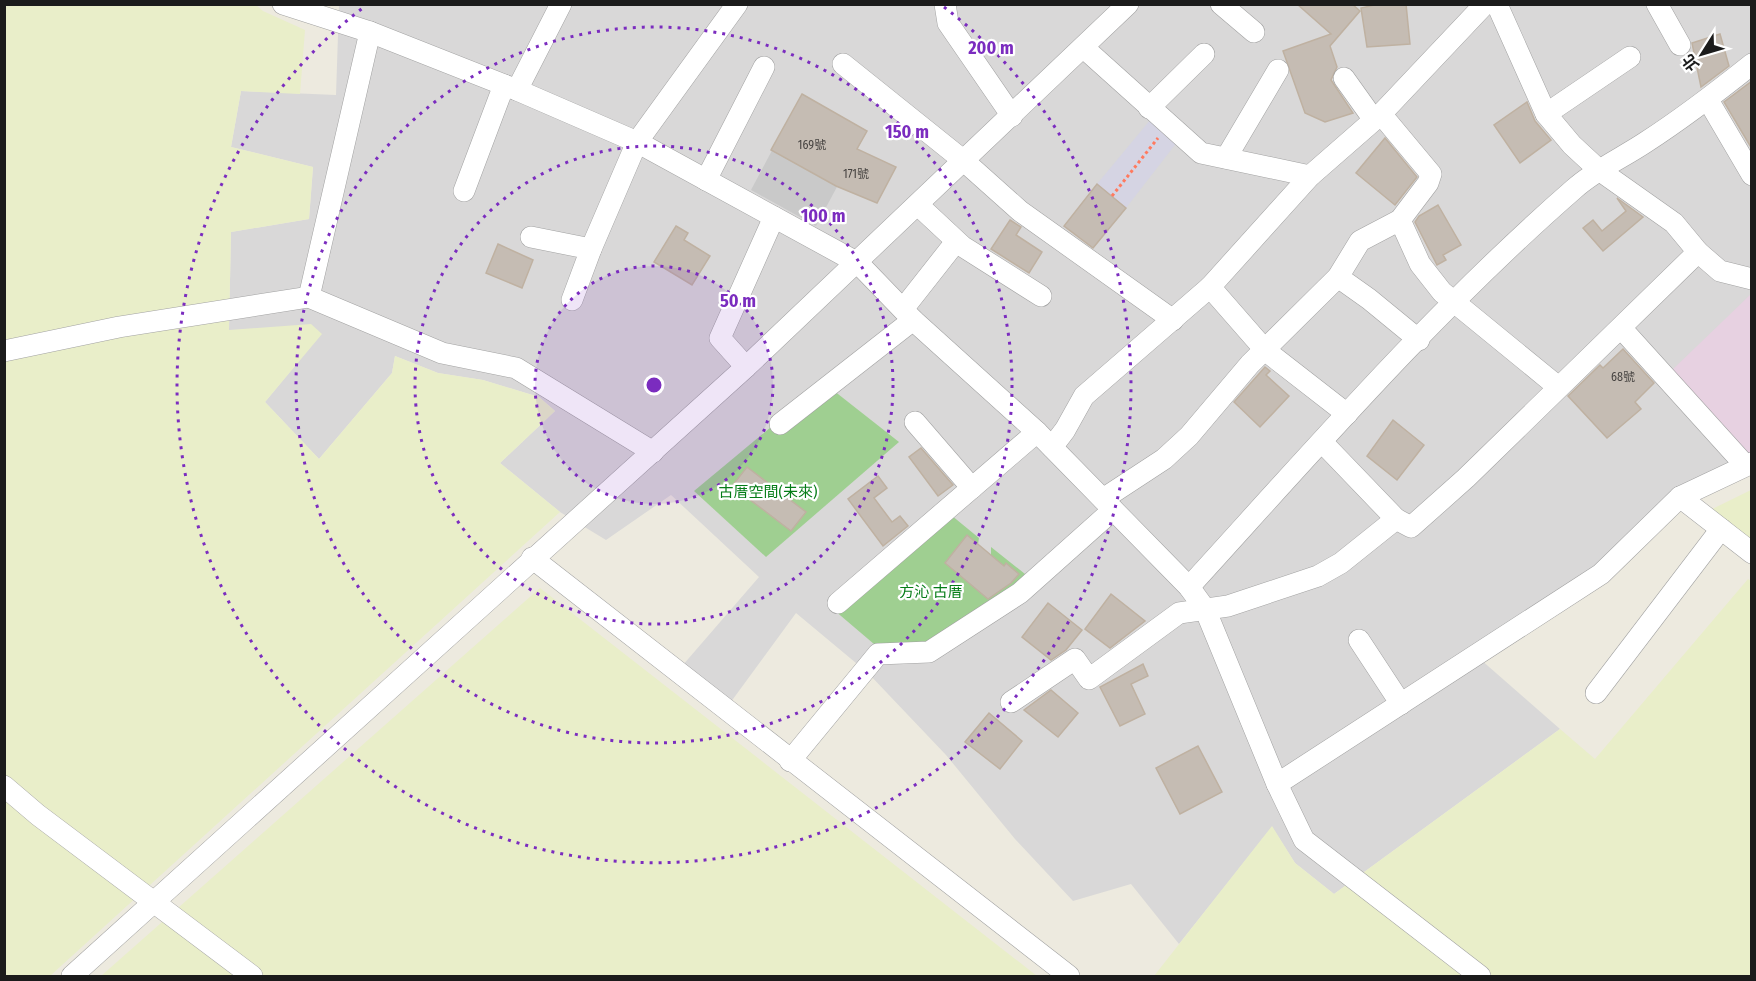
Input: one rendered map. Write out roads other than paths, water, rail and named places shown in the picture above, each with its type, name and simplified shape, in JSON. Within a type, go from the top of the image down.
[{"type":"street","points":[[283,4],[370,32],[511,87],[637,142],[858,262],[908,314],[1045,440],[1189,587],[1205,609],[1277,784],[1304,840],[1480,976]]},
{"type":"street","points":[[464,190],[511,87],[561,4]]},
{"type":"street","points":[[573,300],[591,249],[637,142],[737,4]]},
{"type":"street","points":[[945,4],[948,23],[1012,116]]},
{"type":"street","points":[[72,976],[746,367],[1128,4]]},
{"type":"street","points":[[1221,4],[1254,32]]},
{"type":"street","points":[[1657,4],[1680,45]]},
{"type":"street","points":[[838,603],[972,488],[1045,440],[1084,396],[1210,287],[1310,176],[1378,117],[1494,6],[1546,114],[1572,145],[1599,170],[1674,223],[1698,252],[1720,271],[1752,279]]},
{"type":"street","points":[[309,297],[370,32]]},
{"type":"street","points":[[1084,48],[1201,153],[1310,176]]},
{"type":"street","points":[[1149,108],[1204,54]]},
{"type":"street","points":[[1546,114],[1630,57]]},
{"type":"street","points":[[843,63],[964,161],[1020,211],[1173,320]]},
{"type":"street","points":[[1189,587],[1347,414],[1454,303],[1574,189],[1599,170],[1618,160],[1708,100],[1752,64]]},
{"type":"street","points":[[706,180],[764,67]]},
{"type":"street","points":[[1226,158],[1278,70]]},
{"type":"street","points":[[790,761],[878,654],[929,652],[1020,593],[1108,504],[1189,436],[1250,364],[1266,351],[1338,277],[1360,241],[1400,220],[1428,183],[1431,174],[1344,78]]},
{"type":"street","points":[[1708,100],[1752,176]]},
{"type":"street","points":[[918,205],[962,246],[1041,296]]},
{"type":"street","points":[[746,367],[720,338],[774,217]]},
{"type":"street","points":[[1400,220],[1420,264],[1442,292],[1557,387]]},
{"type":"street","points":[[531,237],[591,249]]},
{"type":"street","points":[[780,424],[908,314],[951,248]]},
{"type":"street","points":[[1322,442],[1396,519],[1411,527],[1466,478],[1557,387],[1622,329],[1698,252]]},
{"type":"street","points":[[1338,277],[1419,340]]},
{"type":"street","points":[[1210,287],[1266,351],[1347,414]]},
{"type":"street","points":[[4,351],[119,327],[309,297],[442,353],[516,368],[653,452]]},
{"type":"street","points":[[1277,784],[1601,574],[1680,497],[1748,464],[1622,329]]},
{"type":"street","points":[[915,422],[972,488]]},
{"type":"street","points":[[1680,497],[1752,553]]},
{"type":"street","points":[[1011,702],[1075,658],[1089,680],[1179,613],[1228,606],[1318,576],[1341,562],[1396,519]]},
{"type":"street","points":[[1596,693],[1721,529]]},
{"type":"street","points":[[532,558],[1069,976]]},
{"type":"street","points":[[1359,640],[1401,704]]},
{"type":"street","points":[[4,786],[38,815],[252,976]]},
{"type":"park label","name":"古厝空間(未來)","points":[[768,492]]},
{"type":"park label","name":"方沁 古厝","points":[[931,592]]}]
